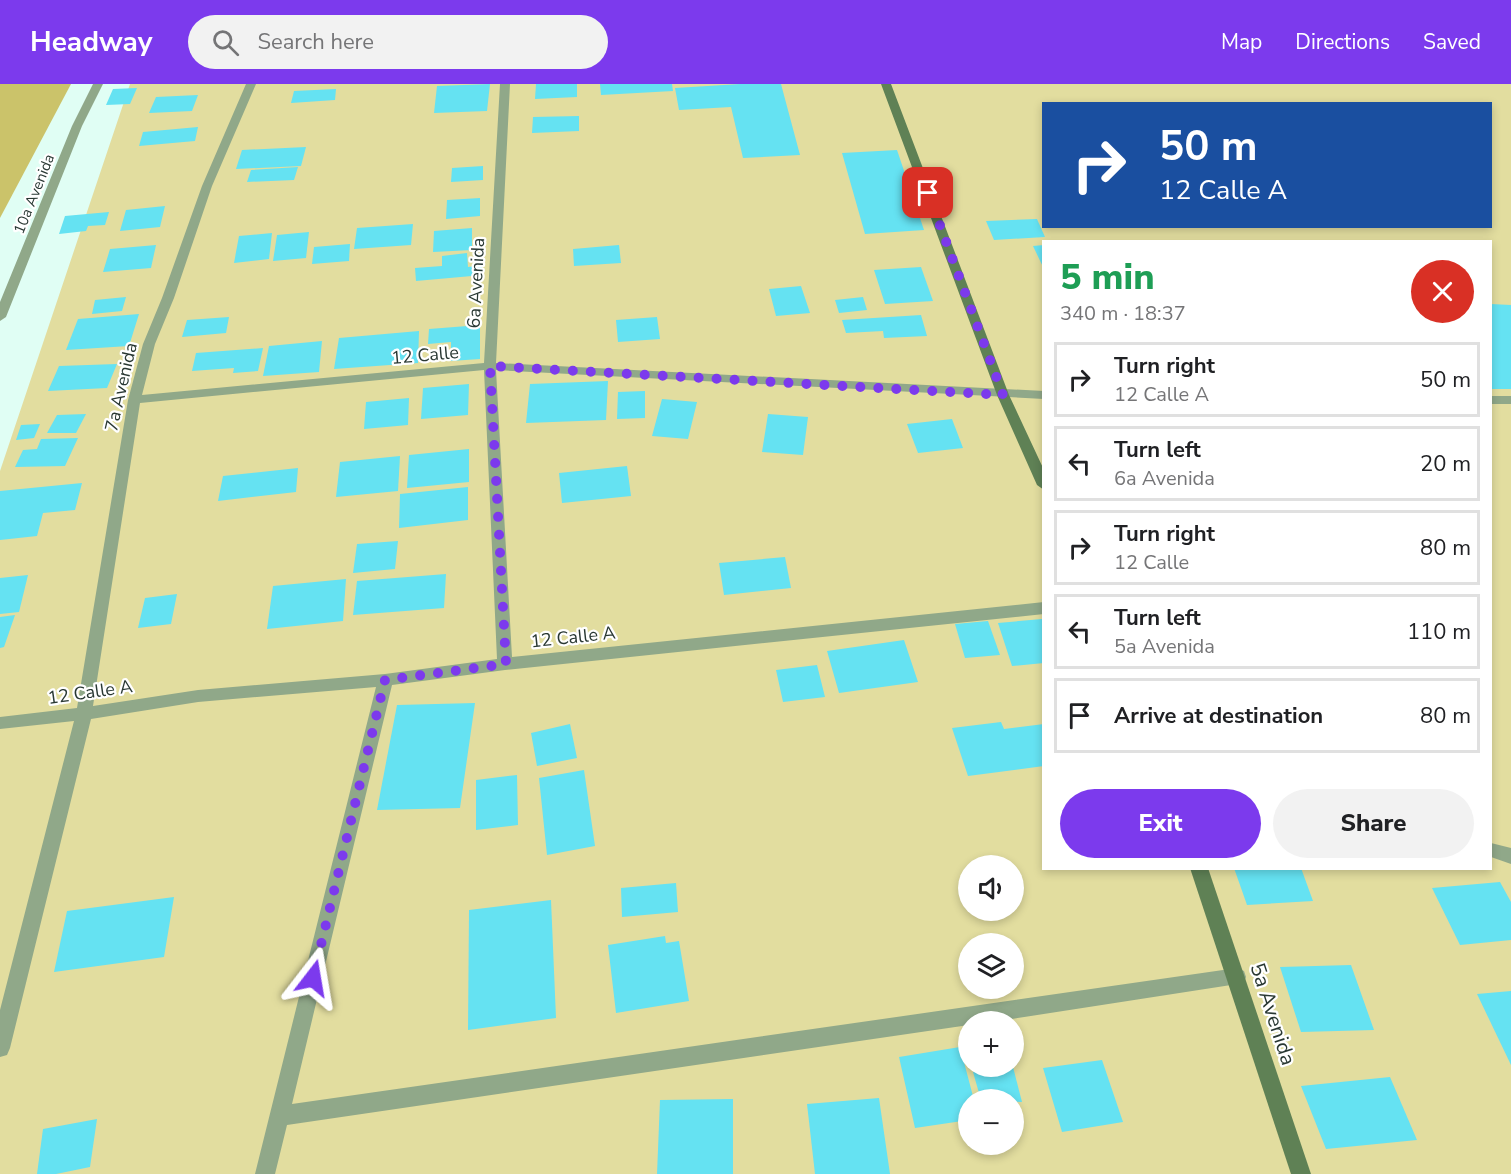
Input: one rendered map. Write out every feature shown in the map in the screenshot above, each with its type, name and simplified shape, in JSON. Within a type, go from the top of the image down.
[{"type":"street","name":"10a Avenida","points":[[0,316],[77,126],[98,84]]},
{"type":"street","name":"7a Avenida","points":[[0,1048],[84,714],[134,400],[149,344],[168,298],[207,186],[251,84]]},
{"type":"street","name":"6a Avenida","points":[[505,84],[490,366],[506,664]]},
{"type":"street","points":[[886,84],[1003,395],[1042,481]]},
{"type":"street","name":"12 Calle","points":[[134,400],[490,366],[1042,396]]},
{"type":"street","points":[[1492,400],[1511,400]]},
{"type":"street","name":"12 Calle A","points":[[0,723],[84,714],[198,696],[385,680],[506,664],[1042,608]]},
{"type":"street","points":[[265,1174],[385,680]]},
{"type":"street","points":[[1492,850],[1511,856]]},
{"type":"street","name":"5a Avenida","points":[[1200,870],[1238,977],[1301,1174]]},
{"type":"street","points":[[280,1116],[1238,977]]},
{"type":"shaded area","points":[[0,84],[71,84],[0,218]]},
{"type":"shaded area","points":[[130,84],[1511,84],[1511,1174],[0,1174],[0,471]]},
{"type":"building","points":[[490,84],[487,111],[434,113],[437,86]]},
{"type":"building","points":[[536,84],[577,84],[577,97],[535,99]]},
{"type":"building","points":[[600,84],[672,84],[673,91],[601,95]]},
{"type":"building","points":[[781,84],[800,155],[743,158],[731,107],[679,110],[675,88]]},
{"type":"building","points":[[137,88],[130,104],[106,105],[113,89]]},
{"type":"building","points":[[336,89],[335,100],[291,103],[294,91]]},
{"type":"building","points":[[198,95],[192,111],[149,113],[156,97]]},
{"type":"building","points":[[579,116],[579,131],[532,133],[533,117]]},
{"type":"building","points":[[198,127],[195,141],[139,146],[143,132]]},
{"type":"building","points":[[306,147],[301,166],[236,169],[242,150]]},
{"type":"building","points":[[897,150],[924,230],[865,234],[842,153]]},
{"type":"building","points":[[483,166],[483,180],[451,182],[452,168]]},
{"type":"building","points":[[298,167],[294,180],[247,182],[251,170]]},
{"type":"building","points":[[480,198],[480,216],[446,219],[447,200]]},
{"type":"building","points":[[165,206],[160,227],[120,231],[126,210]]},
{"type":"building","points":[[109,212],[105,225],[88,226],[86,231],[59,234],[65,216]]},
{"type":"building","points":[[1037,219],[1045,237],[994,240],[986,221]]},
{"type":"building","points":[[413,224],[411,245],[354,249],[357,228]]},
{"type":"building","points":[[472,228],[472,250],[433,252],[434,231]]},
{"type":"building","points":[[309,232],[306,258],[273,261],[277,235]]},
{"type":"building","points":[[272,233],[269,259],[234,263],[239,236]]},
{"type":"building","points":[[350,244],[349,261],[312,264],[314,247]]},
{"type":"building","points":[[156,245],[151,268],[103,272],[110,249]]},
{"type":"building","points":[[619,245],[621,263],[574,266],[573,249]]},
{"type":"building","points":[[1042,245],[1042,265],[1033,246]]},
{"type":"building","points":[[467,253],[468,267],[482,265],[483,275],[416,281],[415,268],[442,266],[442,256]]},
{"type":"building","points":[[921,267],[933,301],[885,304],[874,270]]},
{"type":"building","points":[[801,286],[810,313],[776,316],[769,289]]},
{"type":"building","points":[[126,297],[122,311],[92,314],[95,300]]},
{"type":"building","points":[[863,297],[867,310],[839,313],[835,300]]},
{"type":"building","points":[[1492,304],[1511,305],[1511,389],[1492,389]]},
{"type":"building","points":[[139,314],[129,346],[66,350],[78,319]]},
{"type":"building","points":[[921,315],[927,336],[884,338],[883,331],[846,333],[842,320]]},
{"type":"building","points":[[229,317],[226,333],[182,337],[187,320]]},
{"type":"building","points":[[657,317],[660,339],[618,342],[616,320]]},
{"type":"building","points":[[480,325],[480,359],[451,361],[451,342],[428,344],[429,329]]},
{"type":"building","points":[[419,331],[418,363],[334,369],[339,338]]},
{"type":"building","points":[[322,341],[319,372],[263,376],[269,346]]},
{"type":"building","points":[[263,348],[258,371],[233,373],[234,368],[192,371],[196,353]]},
{"type":"building","points":[[117,364],[107,388],[48,391],[59,366]]},
{"type":"building","points":[[608,381],[606,420],[526,423],[530,384]]},
{"type":"building","points":[[469,384],[468,415],[421,419],[423,388]]},
{"type":"building","points":[[645,391],[645,418],[617,419],[618,392]]},
{"type":"building","points":[[409,398],[408,425],[364,429],[366,402]]},
{"type":"building","points":[[662,399],[697,402],[688,439],[652,436]]},
{"type":"building","points":[[86,414],[76,433],[47,433],[57,415]]},
{"type":"building","points":[[768,414],[808,417],[803,455],[762,452]]},
{"type":"building","points":[[952,419],[963,448],[918,453],[907,424]]},
{"type":"building","points":[[40,424],[34,438],[16,440],[21,425]]},
{"type":"building","points":[[78,438],[65,466],[15,467],[23,450],[37,449],[41,439]]},
{"type":"building","points":[[469,449],[469,482],[407,488],[409,455]]},
{"type":"building","points":[[400,456],[398,491],[336,497],[340,462]]},
{"type":"building","points":[[627,466],[631,496],[562,503],[559,473]]},
{"type":"building","points":[[298,468],[296,492],[218,501],[223,476]]},
{"type":"building","points":[[82,483],[75,510],[43,513],[37,536],[0,540],[0,491]]},
{"type":"building","points":[[468,487],[468,520],[399,528],[400,494]]},
{"type":"building","points":[[398,541],[395,569],[353,573],[357,544]]},
{"type":"building","points":[[785,557],[791,588],[724,595],[719,563]]},
{"type":"building","points":[[446,574],[444,608],[353,615],[357,581]]},
{"type":"building","points":[[28,575],[19,612],[0,614],[0,578]]},
{"type":"building","points":[[346,579],[343,621],[267,629],[273,586]]},
{"type":"building","points":[[177,594],[171,624],[138,628],[145,598]]},
{"type":"building","points":[[15,615],[4,647],[0,648],[0,617]]},
{"type":"building","points":[[1042,619],[1042,663],[1012,666],[998,623]]},
{"type":"building","points":[[988,621],[1000,655],[965,658],[955,624]]},
{"type":"building","points":[[904,640],[918,682],[839,693],[827,651]]},
{"type":"building","points":[[817,665],[825,697],[783,702],[776,670]]},
{"type":"building","points":[[475,703],[460,808],[377,810],[397,705]]},
{"type":"building","points":[[1001,722],[1004,729],[1042,724],[1042,766],[968,776],[952,728]]},
{"type":"building","points":[[570,724],[577,758],[537,766],[531,733]]},
{"type":"building","points":[[584,770],[595,846],[547,855],[539,778]]},
{"type":"building","points":[[517,775],[518,825],[476,830],[476,780]]},
{"type":"building","points":[[1235,870],[1302,870],[1313,901],[1247,905]]},
{"type":"building","points":[[1500,882],[1511,902],[1511,940],[1460,945],[1432,888]]},
{"type":"building","points":[[676,883],[678,912],[622,917],[621,888]]},
{"type":"building","points":[[174,897],[164,957],[54,972],[67,911]]},
{"type":"building","points":[[551,900],[556,1018],[468,1030],[469,910]]},
{"type":"building","points":[[665,936],[666,943],[679,941],[689,1001],[616,1013],[608,945]]},
{"type":"building","points":[[1351,965],[1374,1030],[1301,1032],[1280,967]]},
{"type":"building","points":[[1511,991],[1511,1065],[1477,994]]},
{"type":"building","points":[[958,1047],[958,1077],[968,1077],[971,1089],[958,1089],[958,1122],[915,1128],[899,1057]]},
{"type":"building","points":[[1102,1060],[1123,1122],[1062,1132],[1043,1068]]},
{"type":"building","points":[[974,1077],[1016,1077],[1019,1089],[978,1089]]},
{"type":"building","points":[[1390,1077],[1417,1140],[1326,1149],[1301,1086]]},
{"type":"building","points":[[879,1098],[890,1174],[815,1174],[807,1104]]},
{"type":"building","points":[[733,1099],[733,1174],[657,1174],[660,1100]]},
{"type":"building","points":[[97,1119],[90,1167],[56,1174],[37,1174],[43,1129]]},
{"type":"route","points":[[313,978],[385,680],[506,664],[490,366],[1003,395],[928,193]]}]
